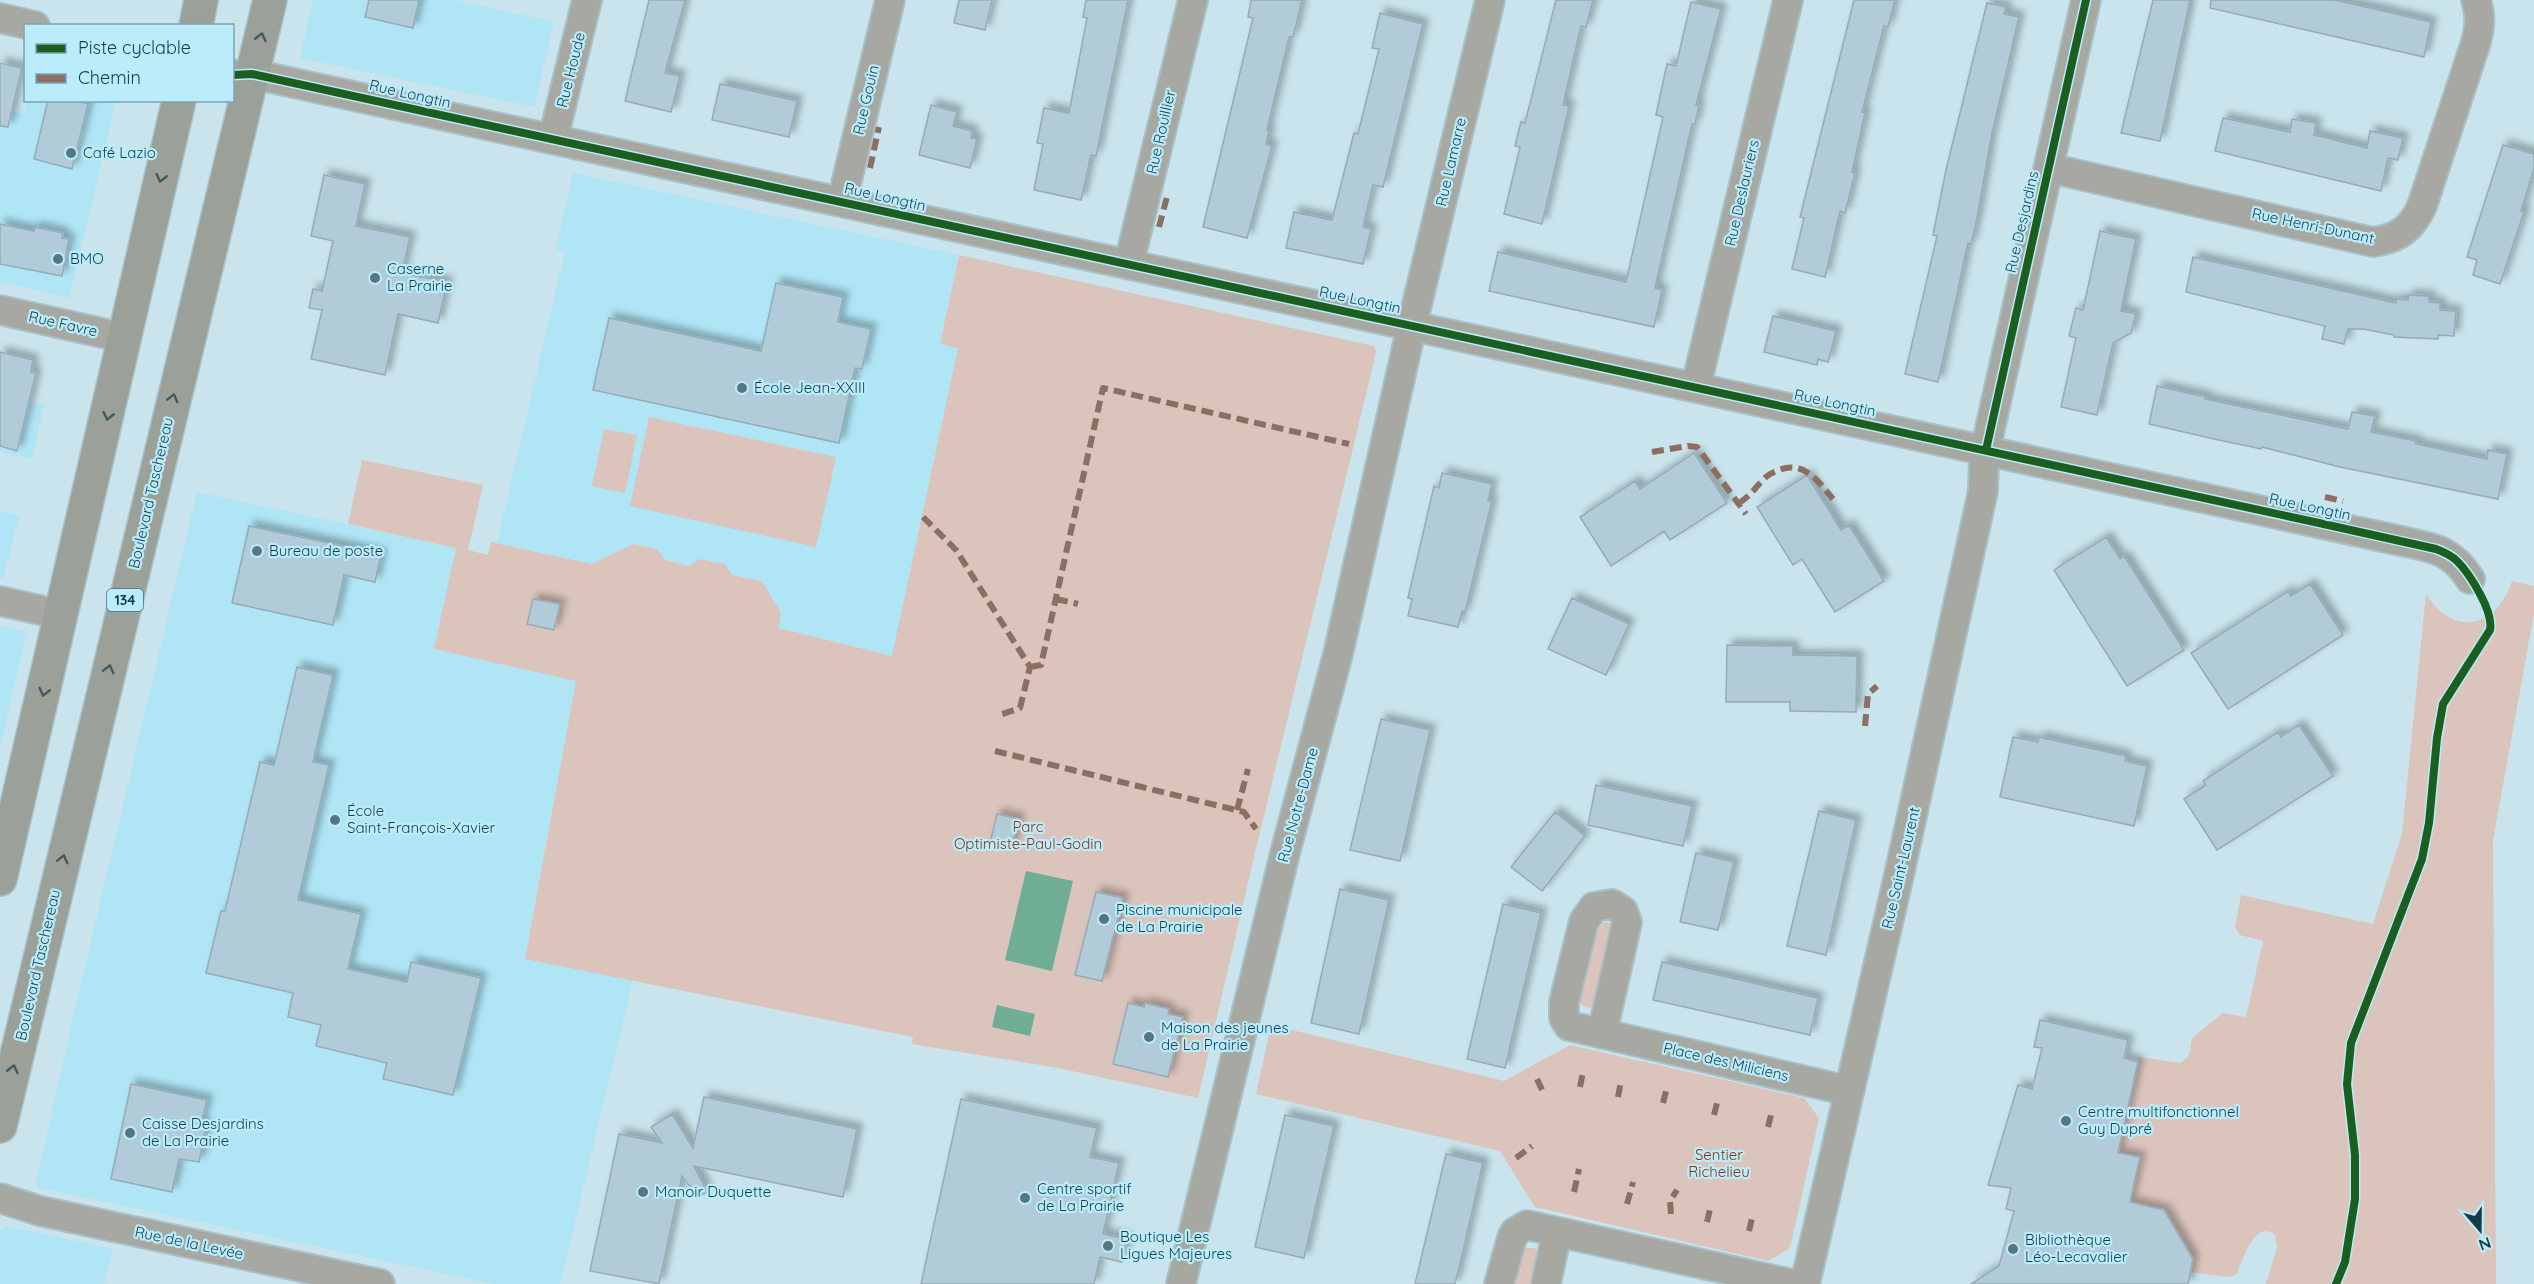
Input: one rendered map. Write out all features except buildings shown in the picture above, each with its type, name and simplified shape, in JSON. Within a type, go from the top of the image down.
[{"type":"main road","points":[[196,24],[201,0]]},
{"type":"main road","name":"Boulevard Taschereau","points":[[0,1126],[242,74],[270,0]]},
{"type":"main road","points":[[0,879],[179,102]]},
{"type":"street","name":"Rue Houde","points":[[553,140],[587,0]]},
{"type":"street","name":"Rue Gouin","points":[[842,201],[890,0]]},
{"type":"street","name":"Rue Rouillier","points":[[1129,263],[1193,0]]},
{"type":"street","name":"Rue Lamarre","points":[[1412,325],[1490,0]]},
{"type":"street","name":"Rue Deslauriers","points":[[1696,386],[1788,0]]},
{"type":"street","name":"Rue Desjardins","points":[[1986,450],[2086,0]]},
{"type":"street","name":"Rue Henri-Dunant","points":[[2049,168],[2373,242],[2392,238],[2408,229],[2422,206],[2476,42],[2480,26],[2476,0]]},
{"type":"street","points":[[0,18],[26,24]]},
{"type":"street","name":"Rue Longtin","points":[[242,74],[1129,263],[2436,549],[2456,559],[2470,579]]},
{"type":"street","name":"Rue Favre","points":[[0,310],[125,338]]},
{"type":"street","name":"Rue Notre-Dame","points":[[1181,1284],[1285,853],[1338,654],[1412,325]]},
{"type":"street","name":"Rue Saint-Laurent","points":[[1805,1284],[1981,502],[1985,481],[1986,450]]},
{"type":"street","points":[[0,601],[62,615]]},
{"type":"street","name":"Place des Miliciens","points":[[1602,1034],[1849,1091]]},
{"type":"street","name":"Rue de la Levée","points":[[0,1198],[40,1211],[380,1284]]},
{"type":"street","points":[[1499,1284],[1508,1246],[1515,1232],[1527,1225],[1791,1284]]},
{"type":"street","points":[[1546,1284],[1557,1232]]},
{"type":"shaded area","points":[[313,0],[455,0],[554,22],[534,107],[300,58]]},
{"type":"shaded area","points":[[27,102],[116,102],[69,298],[0,282],[0,109],[24,114]]},
{"type":"shaded area","name":"École Jean-XXIII","points":[[573,173],[959,255],[940,343],[958,348],[893,656],[779,628],[732,575],[701,559],[689,566],[665,560],[633,544],[592,564],[497,543],[565,251],[556,249]]},
{"type":"shaded area","points":[[0,395],[44,405],[32,459],[0,452]]},
{"type":"shaded area","name":"École Saint-François-Xavier","points":[[197,492],[457,548],[434,649],[576,681],[525,959],[633,980],[560,1284],[494,1284],[39,1188],[36,1184]]},
{"type":"shaded area","points":[[0,511],[19,516],[3,578],[0,578]]},
{"type":"shaded area","points":[[0,626],[22,631],[26,636],[0,747]]},
{"type":"shaded area","points":[[1026,871],[1073,881],[1052,971],[1005,960]]},
{"type":"shaded area","points":[[997,1005],[1035,1014],[1030,1036],[992,1027]]},
{"type":"shaded area","points":[[5,1226],[113,1249],[104,1284],[0,1284],[0,1230]]},
{"type":"green space","name":"Parc Optimiste-Paul-Godin","points":[[959,255],[1374,346],[1376,353],[1198,1098],[1053,1067],[912,1044],[913,1037],[525,959],[576,681],[434,649],[456,548],[348,524],[362,460],[483,485],[468,550],[488,555],[491,542],[592,564],[633,544],[657,549],[665,560],[689,566],[700,559],[725,564],[732,575],[762,581],[781,613],[779,628],[892,656],[958,348],[940,344]]},
{"type":"green space","points":[[649,417],[836,457],[816,547],[630,506]]},
{"type":"green space","points":[[604,429],[637,435],[625,493],[592,486]]},
{"type":"green space","points":[[2512,581],[2534,586],[2534,614],[2493,840],[2496,1284],[2266,1284],[2277,1248],[2275,1235],[2268,1232],[2261,1232],[2250,1243],[2236,1275],[2228,1277],[2190,1272],[2193,1259],[2164,1210],[2130,1202],[2140,1157],[2118,1153],[2139,1057],[2181,1063],[2189,1056],[2192,1038],[2223,1013],[2246,1017],[2263,941],[2240,935],[2235,927],[2241,895],[2373,924],[2402,834],[2426,594],[2437,608],[2449,617],[2461,622],[2473,622],[2496,609],[2505,597]]},
{"type":"green space","points":[[1608,922],[1613,928],[1594,1006],[1588,1008],[1579,1003],[1578,998],[1592,937],[1603,923]]},
{"type":"green space","name":"Sentier Richelieu","points":[[1271,1025],[1504,1081],[1570,1045],[1804,1098],[1819,1118],[1791,1244],[1787,1250],[1768,1261],[1535,1207],[1500,1151],[1256,1094]]},
{"type":"green space","points":[[1525,1248],[1534,1248],[1538,1251],[1533,1284],[1514,1284],[1521,1251]]},
{"type":"marked path","points":[[870,168],[879,127]]},
{"type":"marked path","points":[[1159,227],[1168,193]]},
{"type":"marked path","points":[[1030,667],[1041,665],[1103,388],[1349,444]]},
{"type":"marked path","points":[[1652,452],[1688,446],[1697,447],[1746,514]]},
{"type":"marked path","points":[[1739,503],[1762,480],[1779,470],[1788,468],[1796,468],[1810,474],[1833,499]]},
{"type":"marked path","points":[[2325,497],[2343,501]]},
{"type":"marked path","points":[[923,517],[956,550],[1030,667],[1020,708],[997,716]]},
{"type":"marked path","points":[[1056,599],[1078,604]]},
{"type":"marked path","points":[[1865,726],[1868,694],[1877,686]]},
{"type":"marked path","points":[[995,751],[1244,812],[1256,829]]},
{"type":"marked path","points":[[1237,810],[1248,769]]},
{"type":"marked path","points":[[1580,1087],[1583,1072]]},
{"type":"marked path","points":[[1537,1079],[1544,1094]]},
{"type":"marked path","points":[[1618,1097],[1621,1081]]},
{"type":"marked path","points":[[1663,1103],[1666,1091]]},
{"type":"marked path","points":[[1714,1115],[1717,1103]]},
{"type":"marked path","points":[[1768,1127],[1771,1115]]},
{"type":"marked path","points":[[1516,1158],[1532,1146]]},
{"type":"marked path","points":[[1574,1192],[1579,1169]]},
{"type":"marked path","points":[[1627,1204],[1633,1182]]},
{"type":"marked path","points":[[1671,1214],[1670,1201],[1677,1190]]},
{"type":"marked path","points":[[1707,1222],[1710,1209]]},
{"type":"marked path","points":[[1749,1231],[1752,1218]]},
{"type":"cycle path","points":[[1986,450],[2086,0]]},
{"type":"cycle path","points":[[234,75],[252,74],[2319,523],[2436,549],[2447,554],[2462,567],[2480,594],[2488,613],[2490,630],[2443,704],[2437,738],[2429,823],[2422,859],[2351,1043],[2347,1084],[2355,1155],[2355,1199],[2345,1262],[2336,1284]]},
{"type":"place","name":"Café Lazio","points":[[71,153]]},
{"type":"place","name":"BMO","points":[[58,259]]},
{"type":"place","name":"Caserne La Prairie","points":[[375,278]]},
{"type":"place","name":"École Jean-XXIII","points":[[742,388]]},
{"type":"place","name":"Bureau de poste","points":[[257,551]]},
{"type":"place","name":"École Saint-François-Xavier","points":[[335,820]]},
{"type":"place","name":"Piscine municipale de La Prairie","points":[[1104,919]]},
{"type":"place","name":"Maison des jeunes de La Prairie","points":[[1149,1037]]},
{"type":"place","name":"Centre multifonctionnel Guy Dupré","points":[[2066,1121]]},
{"type":"place","name":"Caisse Desjardins de La Prairie","points":[[130,1133]]},
{"type":"place","name":"Manoir Duquette","points":[[643,1192]]},
{"type":"place","name":"Centre sportif de La Prairie","points":[[1025,1198]]},
{"type":"place","name":"Boutique Les Ligues Majeures","points":[[1108,1246]]},
{"type":"place","name":"Bibliothèque Léo-Lecavalier","points":[[2013,1249]]}]
